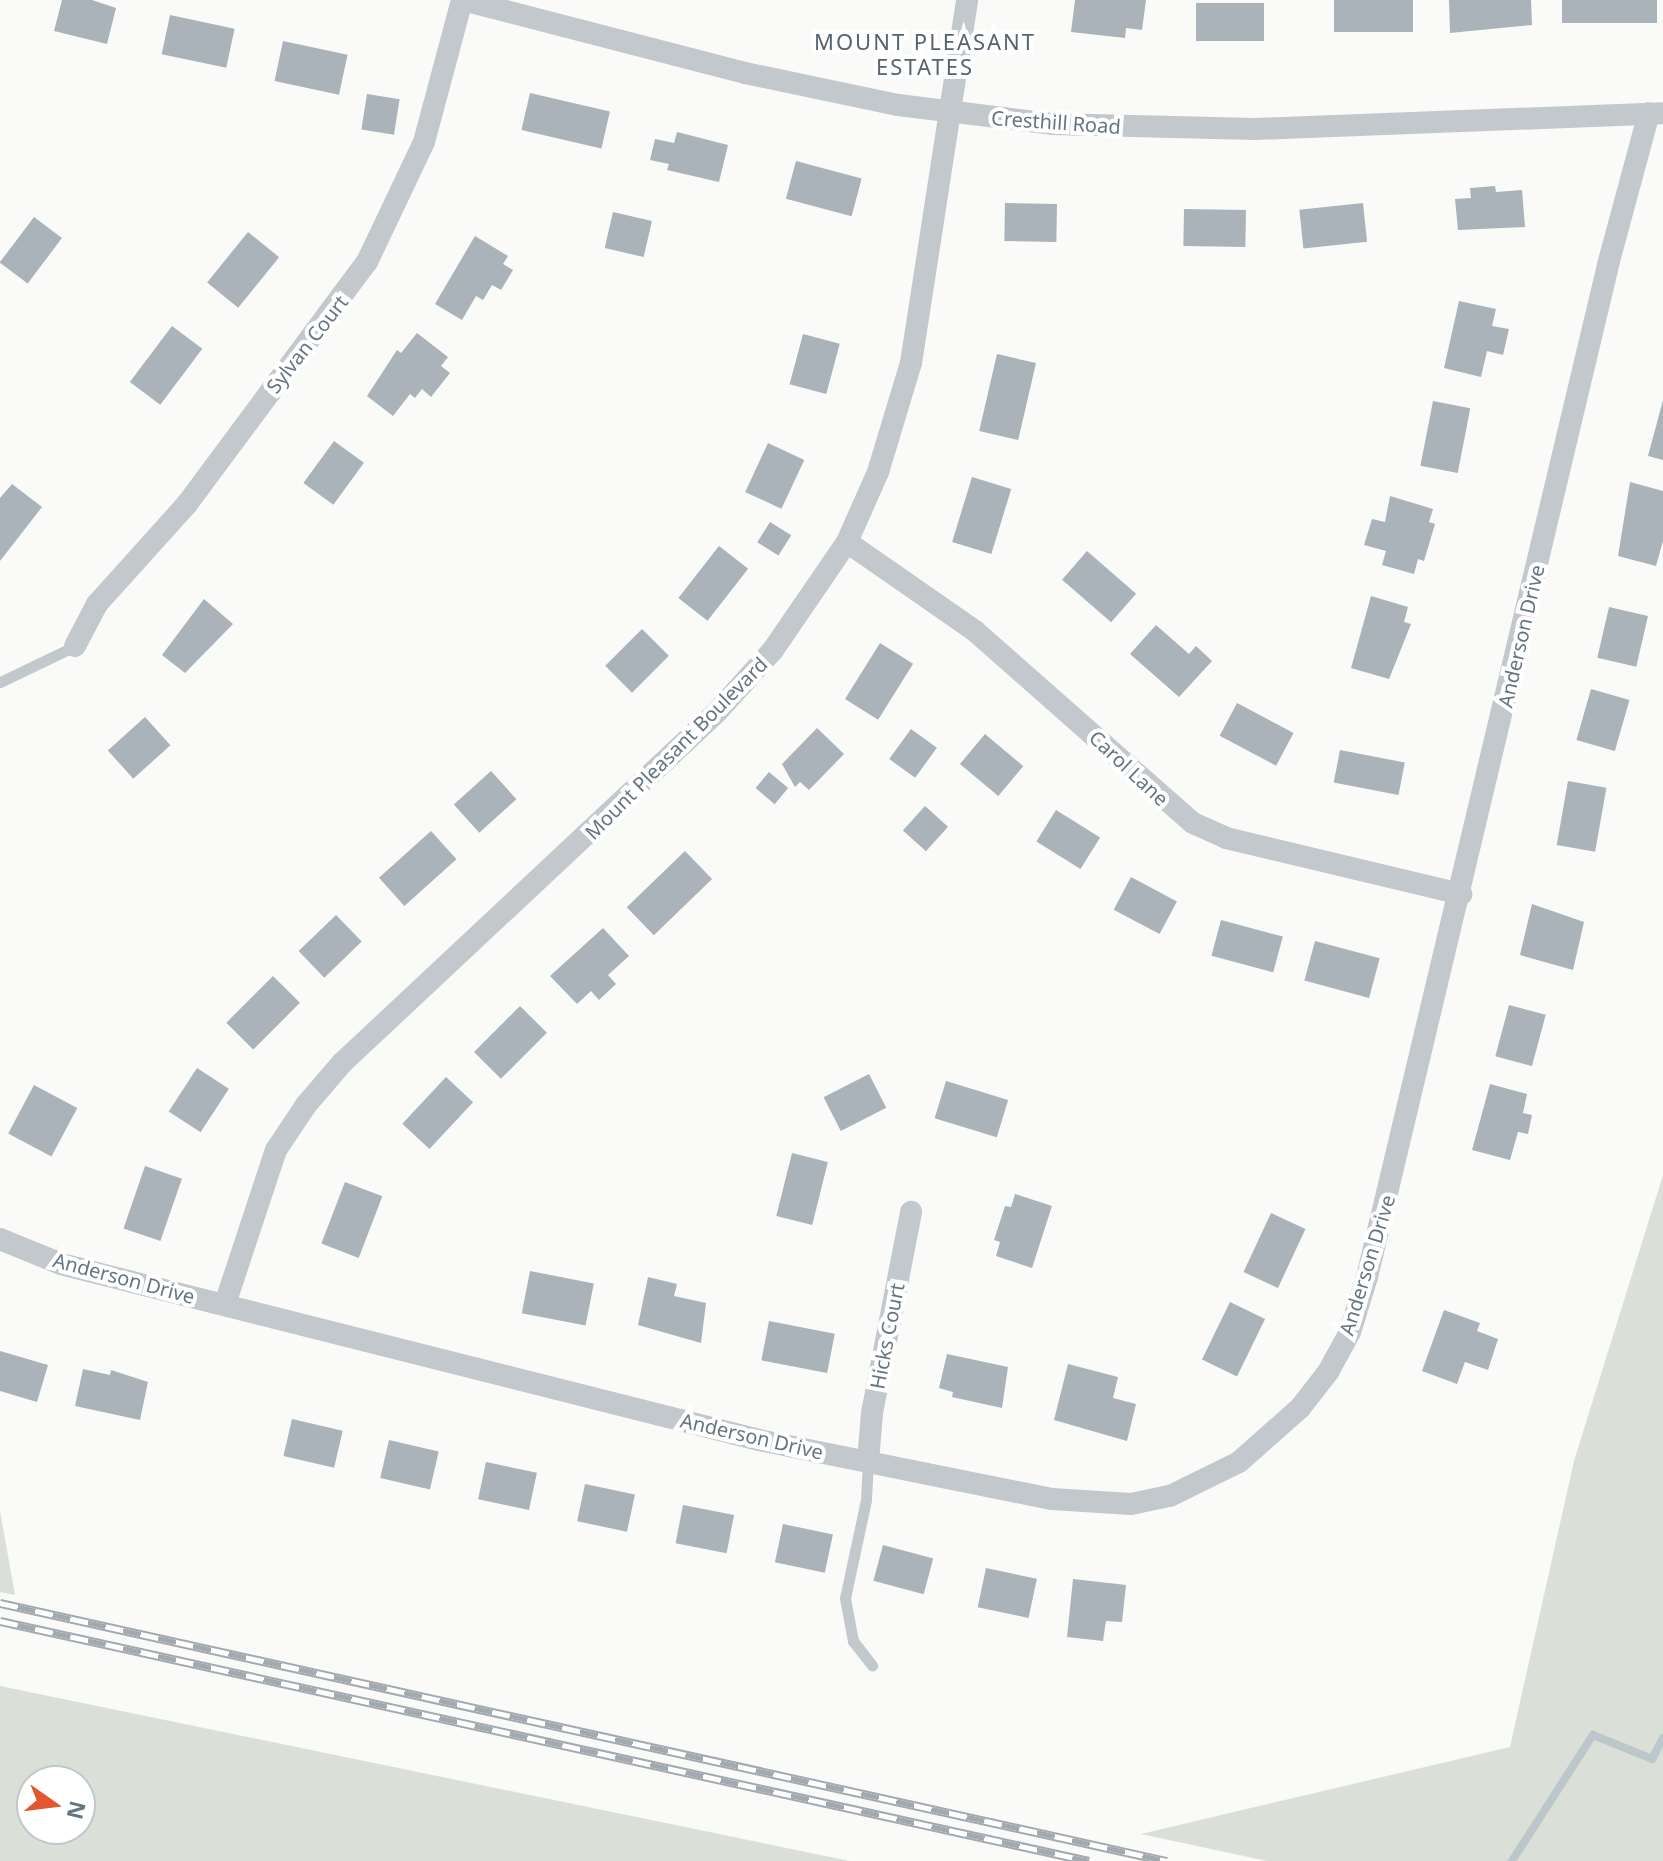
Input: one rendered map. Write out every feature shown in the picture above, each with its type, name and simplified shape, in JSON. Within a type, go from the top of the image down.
[{"type":"street","name":"Cresthill Road","points":[[462,0],[745,73],[951,113],[1096,127],[1255,129],[1656,113]]},
{"type":"street","name":"Sylvan Court","points":[[75,646],[97,604],[187,504],[367,262],[424,142],[462,0]]},
{"type":"street","name":"Mount Pleasant Boulevard","points":[[225,1304],[276,1150],[306,1105],[342,1063],[717,712],[773,650],[847,542],[878,472],[911,363],[967,0]]},
{"type":"street","name":"Anderson Drive","points":[[0,1239],[61,1264],[744,1436],[1052,1499],[1131,1504],[1200,1485],[1268,1439],[1328,1372],[1350,1332],[1461,894],[1609,261],[1656,113]]},
{"type":"street","name":"Carol Lane","points":[[847,542],[975,631],[1193,823],[1226,838],[1461,894]]},
{"type":"street","name":"Hicks Court","points":[[868,1461],[872,1413],[911,1212]]},
{"type":"lane","points":[[0,682],[75,646]]},
{"type":"lane","points":[[868,1461],[866,1500],[845,1598],[853,1641],[872,1665]]},
{"type":"shaded area","points":[[1663,1175],[1663,1861],[1267,1861],[1141,1834],[1510,1747],[1574,1461]]},
{"type":"shaded area","points":[[0,1511],[15,1595],[0,1592]]},
{"type":"shaded area","points":[[0,1686],[850,1861],[0,1861]]},
{"type":"building","points":[[62,0],[92,0],[116,8],[107,44],[54,31]]},
{"type":"building","points":[[1075,0],[1146,0],[1142,30],[1126,28],[1125,38],[1071,32]]},
{"type":"building","points":[[1334,0],[1413,0],[1413,32],[1334,32]]},
{"type":"building","points":[[1449,0],[1531,0],[1532,25],[1450,33]]},
{"type":"building","points":[[1562,0],[1657,0],[1657,23],[1562,23]]},
{"type":"building","points":[[1196,3],[1264,3],[1264,41],[1196,41]]},
{"type":"building","points":[[170,15],[235,29],[226,68],[162,54]]},
{"type":"building","points":[[283,41],[348,55],[339,95],[274,81]]},
{"type":"building","points":[[530,93],[610,111],[601,148],[521,130]]},
{"type":"building","points":[[367,94],[400,99],[394,135],[361,130]]},
{"type":"building","points":[[677,132],[728,145],[719,182],[667,170],[669,164],[650,160],[655,139],[674,143]]},
{"type":"building","points":[[796,161],[862,179],[852,216],[786,199]]},
{"type":"building","points":[[1495,186],[1496,192],[1522,190],[1525,227],[1458,230],[1455,199],[1471,198],[1470,188]]},
{"type":"building","points":[[1005,203],[1057,204],[1056,242],[1004,241]]},
{"type":"building","points":[[1363,203],[1367,242],[1303,248],[1299,210]]},
{"type":"building","points":[[1184,209],[1246,210],[1245,247],[1183,246]]},
{"type":"building","points":[[613,212],[652,221],[644,257],[605,248]]},
{"type":"building","points":[[34,217],[62,238],[28,284],[0,262]]},
{"type":"building","points":[[248,232],[279,257],[238,308],[207,283]]},
{"type":"building","points":[[475,236],[508,256],[503,264],[513,270],[501,290],[492,285],[483,300],[476,296],[462,320],[435,304]]},
{"type":"building","points":[[1459,301],[1496,309],[1492,326],[1509,329],[1503,355],[1487,351],[1481,377],[1444,368]]},
{"type":"building","points":[[172,326],[202,349],[160,405],[130,382]]},
{"type":"building","points":[[417,333],[448,357],[441,366],[450,373],[431,397],[422,389],[415,398],[410,394],[393,416],[367,396],[397,350],[401,353]]},
{"type":"building","points":[[803,334],[840,344],[826,394],[790,384]]},
{"type":"building","points":[[997,354],[1036,363],[1018,440],[979,431]]},
{"type":"building","points":[[1663,400],[1663,460],[1648,456]]},
{"type":"building","points":[[1433,401],[1470,408],[1458,473],[1420,466]]},
{"type":"building","points":[[334,441],[364,463],[333,505],[303,483]]},
{"type":"building","points":[[768,443],[804,460],[781,509],[745,492]]},
{"type":"building","points":[[972,477],[1011,489],[991,554],[952,542]]},
{"type":"building","points":[[1630,482],[1663,491],[1663,541],[1656,566],[1618,556]]},
{"type":"building","points":[[12,484],[42,507],[0,561],[0,498]]},
{"type":"building","points":[[1390,496],[1433,509],[1429,522],[1435,524],[1424,561],[1418,559],[1414,574],[1382,565],[1386,551],[1364,545],[1372,519],[1385,522]]},
{"type":"building","points":[[770,522],[791,535],[778,556],[757,542]]},
{"type":"building","points":[[719,546],[748,569],[708,621],[678,598]]},
{"type":"building","points":[[1087,551],[1136,594],[1111,622],[1062,580]]},
{"type":"building","points":[[1371,596],[1408,607],[1404,622],[1411,624],[1389,679],[1351,668]]},
{"type":"building","points":[[204,599],[233,624],[185,673],[162,655]]},
{"type":"building","points":[[1609,607],[1648,616],[1636,667],[1597,658]]},
{"type":"building","points":[[1156,625],[1189,654],[1196,646],[1212,661],[1179,697],[1130,654]]},
{"type":"building","points":[[642,629],[669,656],[632,693],[605,666]]},
{"type":"building","points":[[880,643],[913,664],[878,720],[845,699]]},
{"type":"building","points":[[1591,689],[1629,700],[1615,751],[1576,740]]},
{"type":"building","points":[[1237,703],[1294,733],[1276,766],[1220,736]]},
{"type":"building","points":[[145,717],[170,745],[133,779],[108,750]]},
{"type":"building","points":[[817,728],[844,754],[809,790],[800,782],[795,787],[782,764]]},
{"type":"building","points":[[911,729],[937,748],[915,778],[889,759]]},
{"type":"building","points":[[985,734],[1023,766],[998,796],[960,764]]},
{"type":"building","points":[[1340,750],[1405,763],[1398,795],[1334,782]]},
{"type":"building","points":[[491,771],[516,799],[479,833],[454,804]]},
{"type":"building","points":[[769,772],[788,788],[775,804],[756,788]]},
{"type":"building","points":[[1568,781],[1606,788],[1595,852],[1557,845]]},
{"type":"building","points":[[925,806],[948,827],[926,851],[903,831]]},
{"type":"building","points":[[1056,810],[1100,838],[1080,869],[1036,841]]},
{"type":"building","points":[[431,831],[456,859],[404,906],[379,878]]},
{"type":"building","points":[[685,851],[712,879],[654,935],[627,907]]},
{"type":"building","points":[[1131,877],[1177,901],[1160,934],[1114,910]]},
{"type":"building","points":[[1532,904],[1584,922],[1573,970],[1520,955]]},
{"type":"building","points":[[336,915],[362,942],[324,978],[299,951]]},
{"type":"building","points":[[1221,920],[1283,937],[1273,972],[1211,956]]},
{"type":"building","points":[[603,928],[629,956],[608,975],[616,984],[599,1000],[591,991],[577,1004],[550,976]]},
{"type":"building","points":[[1315,941],[1380,958],[1369,998],[1304,981]]},
{"type":"building","points":[[273,976],[300,1003],[253,1050],[226,1023]]},
{"type":"building","points":[[1509,1005],[1546,1015],[1532,1066],[1495,1056]]},
{"type":"building","points":[[520,1006],[547,1033],[501,1079],[474,1052]]},
{"type":"building","points":[[197,1068],[229,1089],[201,1132],[169,1112]]},
{"type":"building","points":[[869,1074],[886,1108],[841,1131],[824,1097]]},
{"type":"building","points":[[446,1077],[473,1102],[429,1149],[402,1124]]},
{"type":"building","points":[[946,1081],[1008,1100],[997,1137],[935,1118]]},
{"type":"building","points":[[1490,1084],[1527,1094],[1523,1113],[1532,1115],[1528,1134],[1518,1132],[1510,1160],[1472,1150]]},
{"type":"building","points":[[34,1085],[77,1108],[51,1157],[8,1134]]},
{"type":"building","points":[[792,1153],[828,1162],[812,1225],[776,1216]]},
{"type":"building","points":[[145,1166],[182,1179],[160,1241],[124,1228]]},
{"type":"building","points":[[345,1182],[382,1196],[359,1258],[321,1244]]},
{"type":"building","points":[[1015,1194],[1052,1206],[1032,1268],[996,1256],[1000,1242],[994,1240],[1005,1206],[1011,1207]]},
{"type":"building","points":[[1271,1213],[1305,1229],[1278,1288],[1244,1272]]},
{"type":"building","points":[[530,1271],[594,1283],[586,1326],[522,1313]]},
{"type":"building","points":[[648,1277],[677,1284],[674,1296],[706,1303],[701,1343],[638,1325]]},
{"type":"building","points":[[1230,1302],[1265,1319],[1237,1377],[1202,1360]]},
{"type":"building","points":[[1444,1310],[1480,1323],[1477,1331],[1498,1339],[1488,1370],[1465,1362],[1457,1384],[1422,1371]]},
{"type":"building","points":[[769,1321],[835,1334],[827,1373],[761,1360]]},
{"type":"building","points":[[0,1351],[48,1365],[37,1402],[0,1391]]},
{"type":"building","points":[[947,1354],[1008,1367],[1002,1408],[952,1397],[953,1392],[939,1388]]},
{"type":"building","points":[[1068,1364],[1118,1377],[1113,1398],[1136,1404],[1127,1441],[1054,1420]]},
{"type":"building","points":[[83,1369],[110,1375],[111,1370],[148,1382],[140,1420],[75,1406]]},
{"type":"building","points":[[292,1419],[343,1431],[334,1468],[283,1456]]},
{"type":"building","points":[[389,1440],[439,1451],[430,1489],[380,1478]]},
{"type":"building","points":[[486,1462],[537,1473],[529,1510],[478,1499]]},
{"type":"building","points":[[585,1484],[635,1495],[627,1532],[577,1521]]},
{"type":"building","points":[[683,1505],[734,1515],[727,1553],[676,1543]]},
{"type":"building","points":[[783,1524],[833,1535],[825,1573],[775,1562]]},
{"type":"building","points":[[883,1545],[933,1558],[924,1594],[873,1581]]},
{"type":"building","points":[[986,1568],[1037,1579],[1029,1618],[978,1607]]},
{"type":"building","points":[[1073,1579],[1126,1585],[1122,1622],[1106,1621],[1103,1641],[1067,1637]]},
{"type":"waterway","points":[[1512,1861],[1593,1735],[1652,1759],[1663,1738]]},
{"type":"railway","points":[[0,1603],[1167,1861]]},
{"type":"railway","points":[[0,1621],[1089,1861]]},
{"type":"district","name":"MOUNT PLEASANT ESTATES","points":[[925,54]]}]
